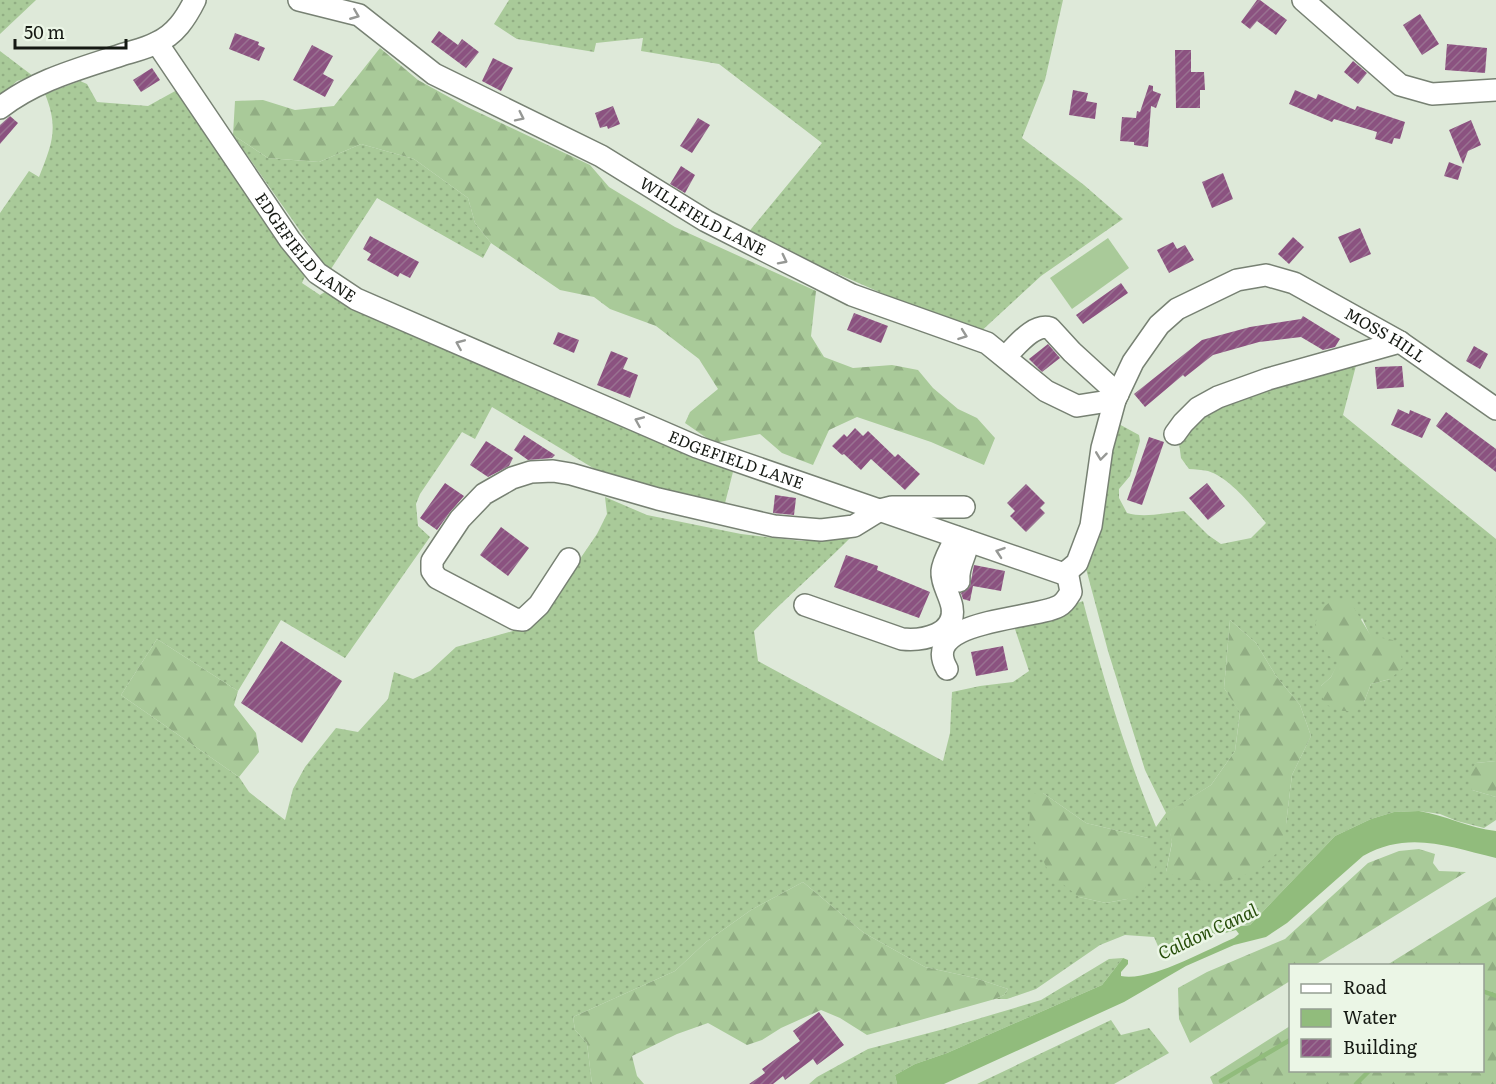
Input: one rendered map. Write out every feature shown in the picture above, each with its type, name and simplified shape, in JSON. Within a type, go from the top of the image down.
[{"type":"street","points":[[0,108],[28,88],[157,43],[177,29],[188,15],[195,0]]},
{"type":"street","name":"WILLFIELD LANE","points":[[299,0],[359,15],[434,74],[602,156],[706,220],[852,295],[987,343],[1046,391],[1077,406],[1116,397]]},
{"type":"street","points":[[1303,0],[1400,85],[1432,94],[1496,90]]},
{"type":"street","name":"EDGEFIELD LANE","points":[[157,43],[290,240],[317,273],[356,299],[697,447],[1064,574],[1067,571]]},
{"type":"street","name":"MOSS HILL","points":[[1116,397],[1133,362],[1159,325],[1177,309],[1237,280],[1266,275],[1294,283],[1400,342],[1496,409]]},
{"type":"street","points":[[947,669],[941,656],[943,646],[950,638],[979,625],[1060,606],[1071,592],[1067,571],[1077,563],[1091,526],[1102,448],[1116,397],[1050,328],[1036,329],[1005,357]]},
{"type":"street","points":[[1175,434],[1198,408],[1218,397],[1284,375],[1400,342]]},
{"type":"street","points":[[568,560],[539,605],[524,620],[515,619],[436,578],[432,571],[432,561],[460,519],[484,494],[512,477],[531,472],[553,471],[571,474],[658,499],[774,526],[821,530],[854,526],[880,510],[892,507],[964,507]]},
{"type":"street","points":[[959,581],[959,567],[967,550],[962,539]]},
{"type":"street","points":[[805,605],[902,639],[915,640],[933,637],[948,625],[952,616],[953,609],[942,571],[962,539]]},
{"type":"green space","points":[[0,0],[36,0],[0,34]]},
{"type":"green space","points":[[509,0],[1063,0],[1045,80],[1022,138],[1084,185],[1123,219],[1041,276],[977,335],[747,234],[822,143],[719,64],[641,51],[643,38],[596,43],[594,52],[517,39],[494,24]]},
{"type":"green space","points":[[380,48],[418,80],[467,107],[590,165],[609,187],[675,227],[816,291],[811,336],[824,357],[853,368],[892,365],[918,370],[933,388],[958,409],[977,418],[995,438],[984,465],[931,442],[857,417],[829,430],[813,465],[782,453],[760,434],[714,443],[685,423],[690,412],[718,389],[699,359],[656,326],[610,309],[594,297],[560,290],[491,243],[475,223],[468,198],[414,159],[361,144],[319,162],[268,158],[233,135],[235,101],[263,100],[295,110],[334,106]]},
{"type":"green space","points":[[0,51],[33,76],[17,81],[0,97]]},
{"type":"green space","points":[[80,81],[87,84],[97,102],[148,106],[177,90],[307,272],[302,283],[320,295],[328,290],[396,327],[534,388],[734,468],[723,511],[603,474],[492,407],[475,439],[462,432],[420,494],[416,504],[418,526],[430,537],[345,658],[281,620],[238,691],[157,639],[121,695],[239,777],[249,792],[285,820],[293,789],[305,767],[336,728],[358,732],[388,699],[394,672],[413,679],[430,671],[456,647],[513,631],[541,616],[597,534],[607,514],[605,497],[647,515],[741,534],[802,541],[854,534],[754,631],[758,661],[943,761],[950,733],[952,692],[1013,682],[1029,671],[1014,626],[1083,601],[1116,716],[1156,827],[1166,813],[1145,770],[1108,651],[1085,565],[1092,557],[1097,543],[1117,423],[1139,435],[1140,441],[1130,476],[1119,489],[1119,498],[1127,513],[1147,515],[1184,511],[1208,535],[1221,544],[1251,538],[1266,523],[1240,493],[1224,480],[1208,471],[1189,469],[1181,458],[1179,443],[1213,405],[1357,362],[1343,415],[1496,539],[1496,761],[1476,763],[1472,790],[1496,797],[1496,820],[1484,828],[1440,814],[1419,811],[1394,812],[1371,819],[1335,836],[1250,925],[1219,924],[1222,931],[1166,953],[1161,953],[1154,937],[1125,935],[1100,945],[1036,989],[1007,999],[995,999],[1004,995],[1008,989],[975,978],[925,967],[864,933],[803,882],[751,910],[706,942],[675,971],[573,1017],[575,1030],[587,1043],[592,1084],[0,1084],[0,213],[29,171],[39,177],[44,165],[53,127],[45,94]],"holes":[[[1362,618],[1390,679],[1371,684],[1364,702],[1321,686],[1331,677]],[[1230,620],[1256,643],[1276,676],[1300,705],[1311,736],[1292,775],[1286,824],[1166,872],[1172,842],[1167,813],[1211,785],[1235,751],[1240,712],[1224,688]],[[1043,793],[1086,823],[1148,838],[1127,899],[1106,903],[1079,897]]]},
{"type":"green space","points":[[233,135],[268,158],[319,162],[361,144],[414,159],[468,198],[475,223],[491,243],[483,258],[377,198],[329,272]]},
{"type":"green space","points":[[1108,238],[1129,268],[1072,309],[1050,278]]},
{"type":"green space","points":[[1348,598],[1371,636],[1393,640],[1400,652],[1404,667],[1390,679],[1371,684],[1364,702],[1357,711],[1343,711],[1324,704],[1321,686],[1331,677],[1338,662],[1325,653],[1315,625],[1319,611],[1331,601]]},
{"type":"green space","points":[[1230,620],[1256,643],[1276,676],[1300,705],[1311,736],[1292,775],[1286,824],[1280,850],[1260,869],[1222,883],[1181,878],[1166,872],[1172,843],[1166,813],[1211,785],[1235,751],[1240,713],[1224,688]]},
{"type":"green space","points":[[157,639],[238,691],[234,705],[256,733],[259,752],[239,777],[121,695]]},
{"type":"green space","points":[[1496,761],[1496,797],[1472,790],[1467,775],[1476,763]]},
{"type":"green space","points":[[1043,793],[1086,823],[1148,838],[1156,865],[1145,888],[1127,899],[1106,903],[1079,897],[1049,873],[1029,829],[1031,794]]},
{"type":"green space","points":[[1419,849],[1435,854],[1433,863],[1439,871],[1466,872],[1317,964],[1289,964],[1289,982],[1190,1043],[1179,1019],[1178,988],[1207,972],[1285,939],[1368,863],[1399,851]]},
{"type":"green space","points":[[803,882],[864,933],[925,967],[975,978],[1008,989],[1004,995],[995,999],[867,1035],[840,1018],[821,1010],[781,1028],[762,1040],[747,1045],[708,1023],[677,1034],[632,1056],[637,1076],[644,1084],[592,1084],[587,1043],[575,1030],[573,1017],[675,971],[706,942],[751,910]]},
{"type":"green space","points":[[1496,897],[1496,1084],[1213,1084],[1210,1077],[1289,1027],[1289,1072],[1484,1072],[1484,964],[1389,964]]},
{"type":"green space","points":[[1123,958],[1102,985],[947,1053],[915,1064],[895,1075],[897,1084],[809,1084],[817,1077],[868,1049],[1041,1000],[1109,959]]},
{"type":"green space","points":[[1111,1020],[1121,1035],[1149,1028],[1169,1053],[1114,1084],[977,1084]]},
{"type":"water","points":[[1419,811],[1496,831],[1496,858],[1429,843],[1413,842],[1380,848],[1363,856],[1287,923],[1266,937],[1234,945],[1186,966],[1124,1002],[944,1084],[897,1084],[895,1075],[915,1064],[947,1053],[1102,985],[1123,958],[1128,960],[1128,964],[1121,972],[1121,976],[1133,977],[1178,964],[1234,938],[1239,934],[1236,930],[1225,933],[1218,924],[1233,919],[1241,926],[1250,925],[1335,836],[1371,819],[1394,812]]},
{"type":"building","points":[[1257,0],[1287,20],[1276,35],[1257,21],[1250,29],[1241,22]]},
{"type":"building","points":[[1420,14],[1439,44],[1422,55],[1403,25]]},
{"type":"building","points":[[439,31],[458,45],[462,39],[479,52],[466,68],[431,42]]},
{"type":"building","points":[[235,33],[259,42],[258,45],[265,48],[259,61],[229,49]]},
{"type":"building","points":[[1447,44],[1487,48],[1485,73],[1445,70]]},
{"type":"building","points":[[312,45],[333,56],[323,74],[334,80],[325,97],[293,80]]},
{"type":"building","points":[[1175,50],[1191,50],[1191,72],[1204,72],[1205,90],[1200,90],[1200,108],[1176,108]]},
{"type":"building","points":[[493,58],[513,68],[501,91],[482,81]]},
{"type":"building","points":[[1353,61],[1367,73],[1358,84],[1344,72]]},
{"type":"building","points":[[152,68],[160,80],[141,92],[133,80]]},
{"type":"building","points":[[1149,85],[1153,86],[1153,91],[1161,94],[1156,108],[1151,106],[1148,147],[1134,145],[1134,142],[1120,141],[1122,117],[1136,118]]},
{"type":"building","points":[[1073,90],[1088,93],[1086,101],[1097,103],[1095,119],[1069,115]]},
{"type":"building","points":[[1295,90],[1316,99],[1318,94],[1355,110],[1357,106],[1405,122],[1400,139],[1394,138],[1392,144],[1375,139],[1377,132],[1334,119],[1332,122],[1289,104]]},
{"type":"building","points":[[613,106],[620,124],[608,129],[607,126],[600,128],[595,113]]},
{"type":"building","points":[[10,116],[18,123],[0,144],[0,125]]},
{"type":"building","points":[[698,118],[710,125],[692,153],[680,146]]},
{"type":"building","points":[[1471,120],[1481,145],[1468,151],[1463,164],[1449,130]]},
{"type":"building","points":[[1449,162],[1462,167],[1458,180],[1444,176]]},
{"type":"building","points":[[681,166],[695,175],[685,193],[670,184]]},
{"type":"building","points":[[1223,173],[1233,199],[1212,208],[1202,182]]},
{"type":"building","points":[[1360,228],[1371,254],[1350,263],[1338,237]]},
{"type":"building","points":[[370,236],[419,262],[410,278],[400,273],[398,277],[367,260],[371,254],[363,249]]},
{"type":"building","points":[[1293,237],[1304,247],[1289,264],[1278,254]]},
{"type":"building","points":[[1173,242],[1177,249],[1185,245],[1194,260],[1169,273],[1157,250]]},
{"type":"building","points":[[1121,283],[1128,293],[1083,324],[1076,315]]},
{"type":"building","points":[[854,313],[888,326],[881,343],[847,330]]},
{"type":"building","points":[[1303,316],[1340,339],[1335,347],[1323,350],[1301,337],[1259,342],[1213,355],[1185,377],[1183,375],[1145,407],[1134,394],[1202,340],[1250,327],[1301,319]]},
{"type":"building","points":[[558,332],[579,340],[574,353],[553,344]]},
{"type":"building","points":[[1048,344],[1060,358],[1042,372],[1029,359]]},
{"type":"building","points":[[1474,346],[1488,354],[1480,369],[1466,361]]},
{"type":"building","points":[[611,351],[628,358],[623,369],[638,375],[630,398],[597,385]]},
{"type":"building","points":[[1402,366],[1404,387],[1377,389],[1375,367]]},
{"type":"building","points":[[1398,409],[1409,414],[1410,410],[1431,419],[1422,438],[1391,425]]},
{"type":"building","points":[[1446,412],[1496,449],[1496,472],[1436,426]]},
{"type":"building","points":[[855,428],[863,436],[868,431],[895,457],[898,454],[920,474],[905,490],[871,459],[861,470],[832,446],[844,434],[847,437]]},
{"type":"building","points":[[524,435],[555,455],[552,458],[528,460],[514,450]]},
{"type":"building","points":[[1149,437],[1164,442],[1142,505],[1127,500]]},
{"type":"building","points":[[486,441],[513,458],[509,466],[488,477],[470,465]]},
{"type":"building","points":[[445,483],[464,496],[437,530],[420,518]]},
{"type":"building","points":[[1207,483],[1225,506],[1208,520],[1189,498]]},
{"type":"building","points":[[1026,484],[1045,503],[1040,508],[1045,513],[1026,532],[1010,516],[1015,511],[1007,503]]},
{"type":"building","points":[[775,495],[796,498],[794,515],[773,513]]},
{"type":"building","points":[[501,527],[529,548],[508,576],[480,555]]},
{"type":"building","points":[[846,555],[878,566],[877,570],[930,592],[919,618],[834,587]]},
{"type":"building","points":[[974,565],[1005,571],[1001,591],[973,586],[970,601],[963,599],[961,593],[970,586]]},
{"type":"building","points":[[281,641],[342,681],[302,743],[241,703]]},
{"type":"building","points":[[1003,646],[1008,670],[976,676],[971,652]]},
{"type":"building","points":[[819,1012],[844,1045],[817,1065],[813,1059],[785,1080],[783,1076],[773,1084],[749,1084],[765,1073],[762,1069],[800,1041],[793,1031]]},
{"type":"waterway","points":[[1484,992],[1496,996]]},
{"type":"waterway","points":[[1221,1081],[1289,1041]]},
{"type":"waterway","points":[[1356,1084],[1368,1072]]},
{"type":"water label","name":"Caldon Canal","points":[[1208,932]]}]
